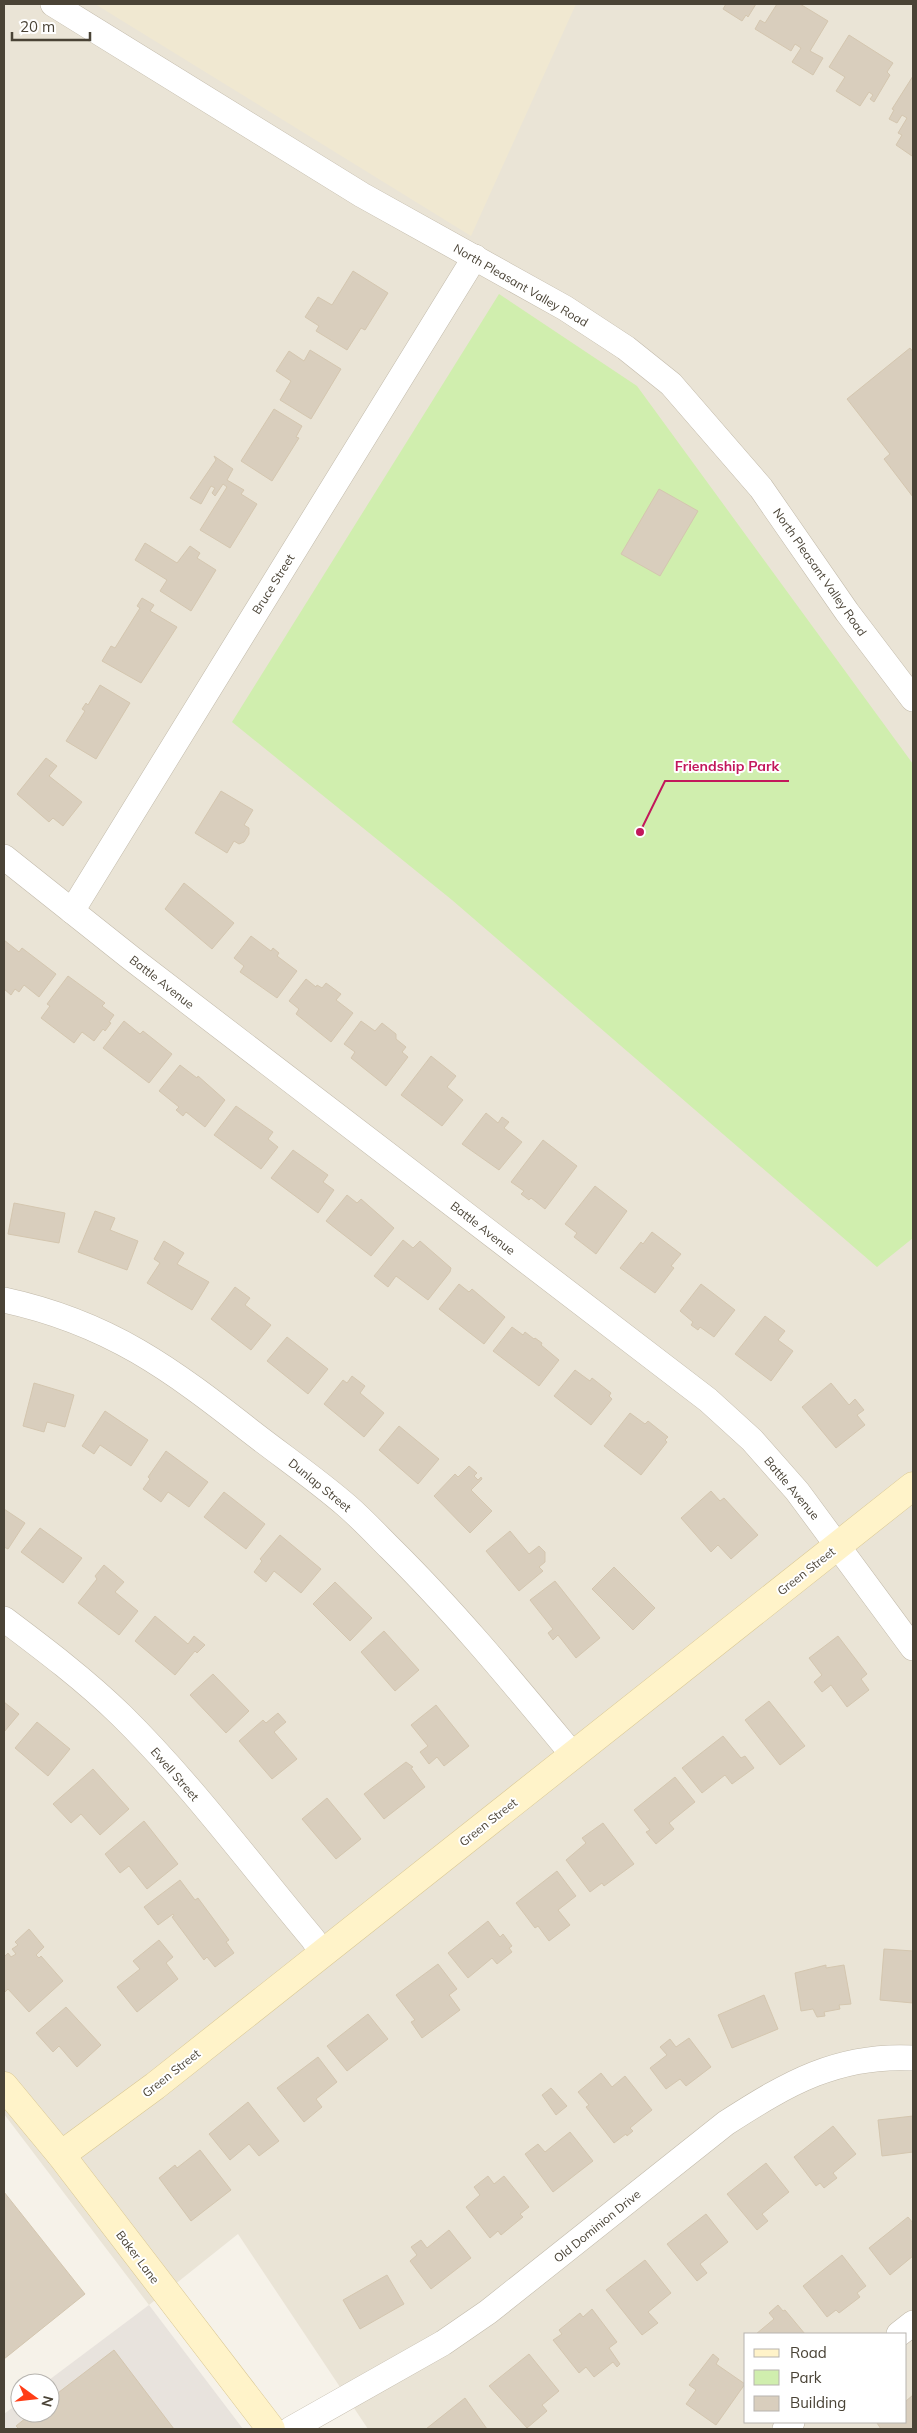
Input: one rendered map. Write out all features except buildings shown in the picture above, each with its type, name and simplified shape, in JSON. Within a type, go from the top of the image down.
[{"type":"street","name":"North Pleasant Valley Road","points":[[52,4],[362,195],[565,308],[626,348],[671,384],[761,488],[847,612],[913,699]]},
{"type":"street","name":"Bruce Street","points":[[72,911],[475,257]]},
{"type":"street","name":"Battle Avenue","points":[[4,857],[702,1396],[758,1448],[798,1491],[913,1648]]},
{"type":"street","name":"Dunlap Street","points":[[4,1300],[31,1306],[78,1321],[114,1336],[157,1360],[348,1506],[412,1569],[488,1651],[573,1755]]},
{"type":"street","name":"Green Street","points":[[62,2155],[155,2086],[913,1486]]},
{"type":"street","name":"Ewell Street","points":[[4,1619],[50,1654],[119,1714],[158,1753],[313,1939],[322,1953]]},
{"type":"street","name":"Old Dominion Drive","points":[[292,2429],[443,2343],[488,2312],[726,2123],[766,2097],[818,2071],[857,2061],[896,2057],[913,2058]]},
{"type":"street","name":"Baker Lane","points":[[4,2086],[62,2155],[271,2429]]},
{"type":"street","points":[[900,2333],[913,2323]]},
{"type":"shaded area","points":[[4,4],[913,4],[913,2429],[368,2429],[238,2234],[149,2305],[4,2114]]},
{"type":"shaded area","points":[[95,4],[576,4],[471,236]]},
{"type":"shaded area","points":[[149,2305],[243,2429],[4,2429],[4,2414],[10,2410],[10,2423],[60,2423],[60,2373],[58,2373]]},
{"type":"green space","points":[[499,294],[637,386],[913,764],[913,1238],[877,1267],[452,900],[232,722]]},
{"type":"place","name":"Friendship Park","points":[[640,832]]}]
